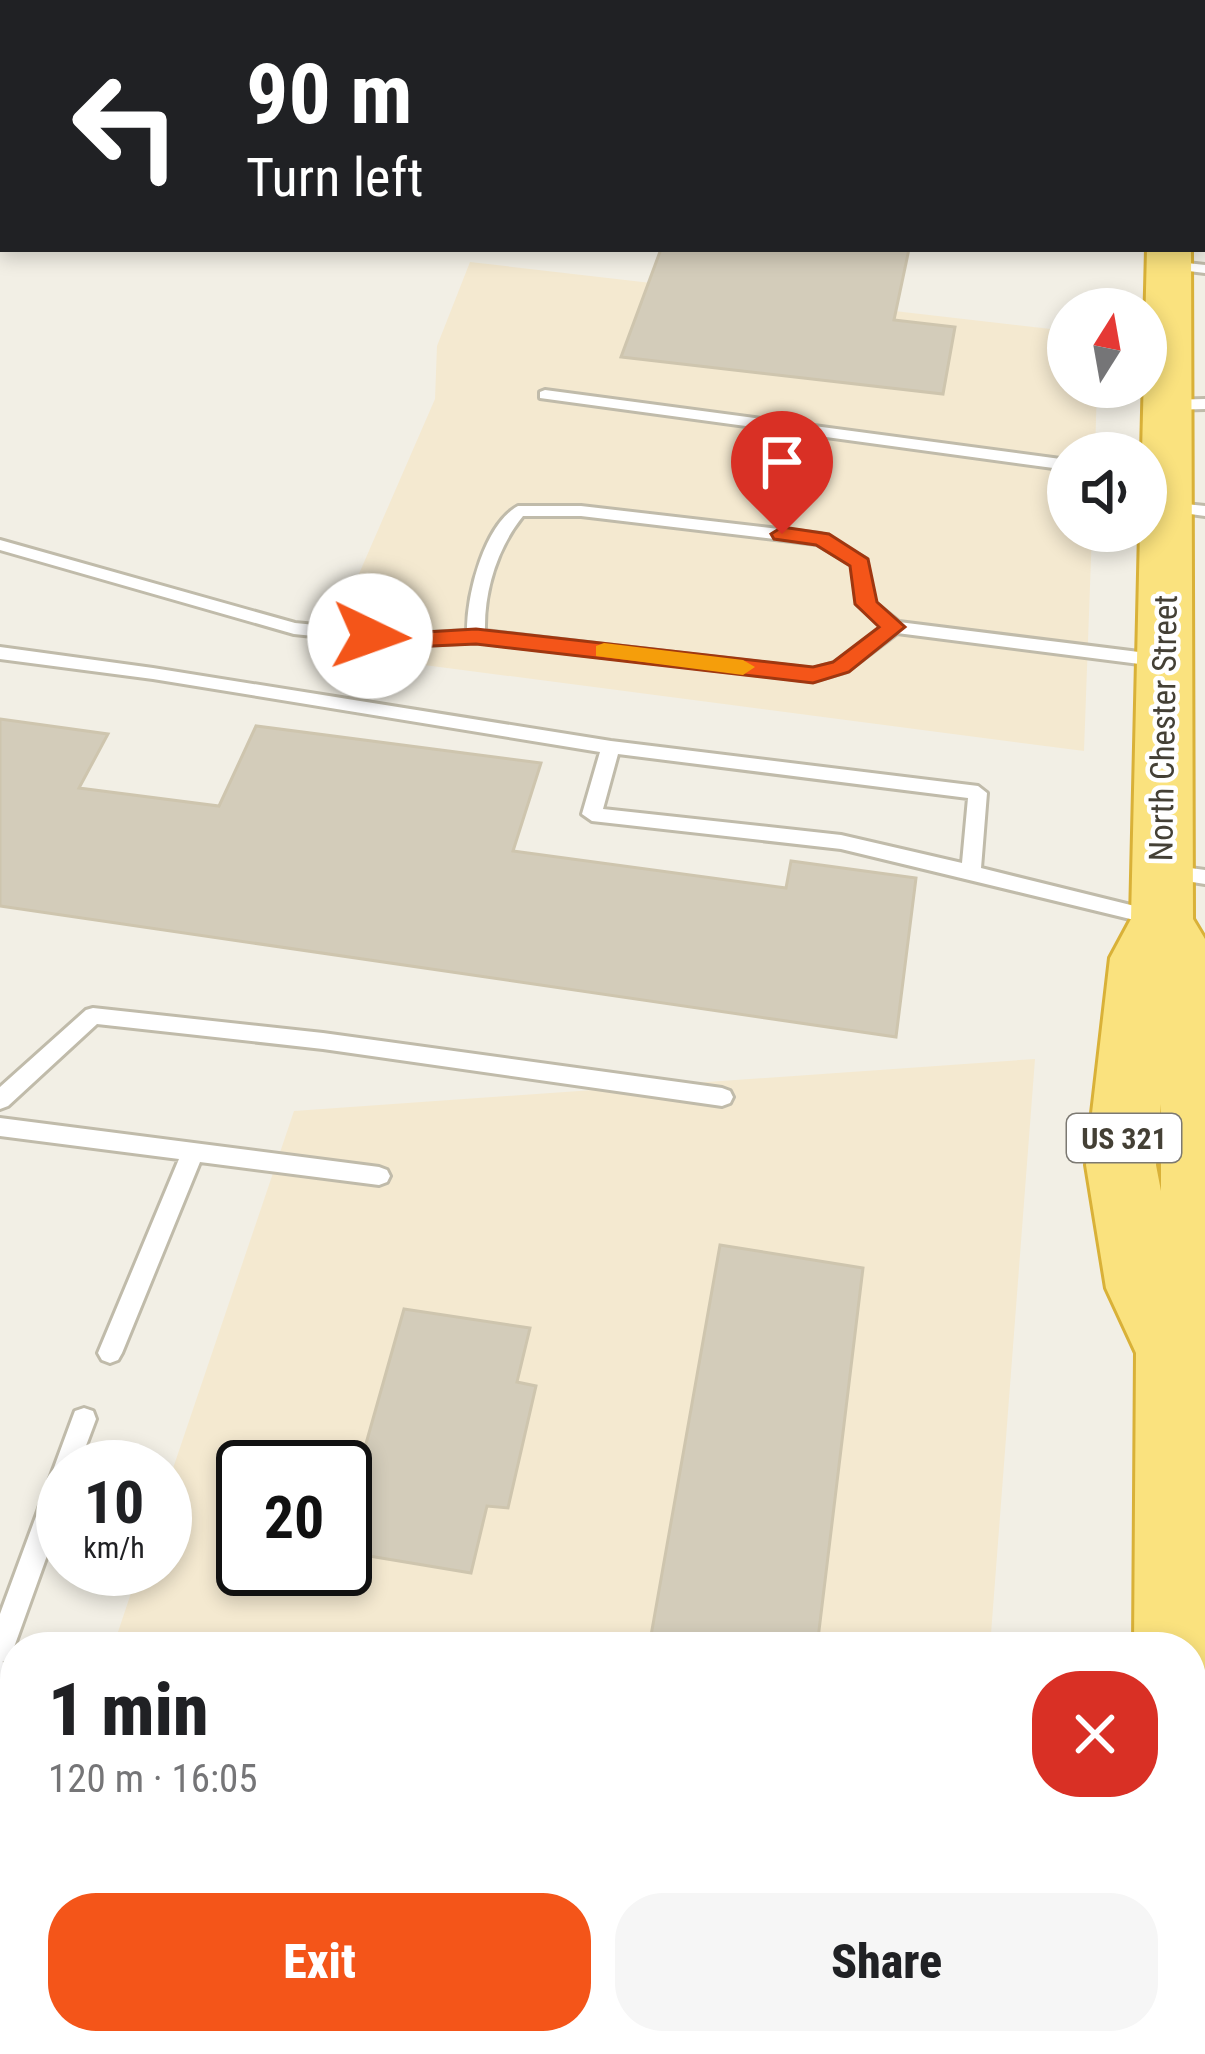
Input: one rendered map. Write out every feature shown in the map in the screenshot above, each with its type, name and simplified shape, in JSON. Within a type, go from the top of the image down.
[{"type":"highway","name":"North Chester Street","points":[[1176,1632],[1174,1353],[1143,1288],[1121,1165],[1142,958],[1176,889],[1163,662],[1171,493],[1186,405],[1181,261]]},
{"type":"lane","points":[[545,395],[1047,462]]},
{"type":"lane","points":[[475,626],[502,529],[518,512],[581,511],[821,539],[860,563],[866,604],[894,627],[1163,662]]},
{"type":"lane","points":[[0,545],[294,628],[409,640],[475,626],[813,675],[841,667],[894,627]]},
{"type":"lane","points":[[0,653],[142,669],[389,715],[611,747],[978,793],[971,872]]},
{"type":"lane","points":[[611,747],[592,814],[841,842],[971,872],[1176,889]]},
{"type":"lane","points":[[0,1100],[93,1016],[323,1041],[722,1096]]},
{"type":"lane","points":[[0,1127],[379,1176]]},
{"type":"lane","points":[[110,1353],[193,1153]]},
{"type":"lane","points":[[76,1440],[84,1419]]},
{"type":"lane","points":[[7,1632],[36,1551]]},
{"type":"shaded area","points":[[470,262],[1047,329],[1047,408],[1096,408],[1096,432],[1047,432],[1047,552],[1091,552],[1084,751],[325,652],[435,399],[437,346]]},
{"type":"shaded area","points":[[1035,1059],[991,1632],[118,1632],[130,1596],[192,1596],[192,1440],[183,1440],[294,1111]]},
{"type":"building","points":[[660,252],[908,252],[894,320],[955,327],[943,394],[621,357]]},
{"type":"building","points":[[0,719],[108,734],[79,788],[219,806],[256,726],[541,763],[513,851],[786,888],[791,861],[916,878],[896,1037],[0,906]]},
{"type":"building","points":[[720,1245],[863,1268],[819,1632],[652,1632]]},
{"type":"building","points":[[404,1309],[530,1328],[517,1382],[536,1386],[508,1508],[487,1506],[471,1573],[372,1556],[372,1440],[367,1440]]},
{"type":"slow traffic","points":[[604,651],[743,667]]},
{"type":"route","points":[[370,636],[409,640],[476,636],[813,675],[841,667],[894,627],[866,604],[860,563],[821,539],[782,534]]}]
